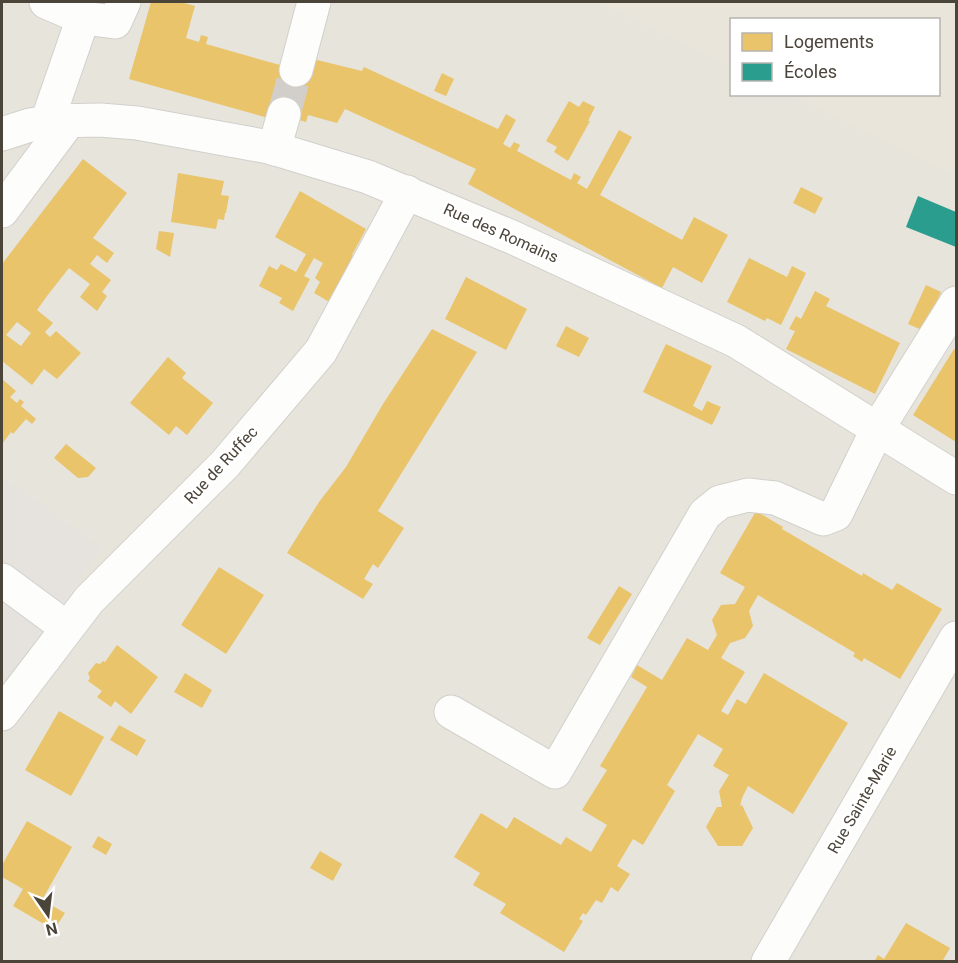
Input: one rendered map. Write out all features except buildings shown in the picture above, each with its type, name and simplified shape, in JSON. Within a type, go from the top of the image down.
[{"type":"street","points":[[46,2],[84,18],[115,22],[124,2]]},
{"type":"street","points":[[296,70],[314,2]]},
{"type":"street","points":[[2,211],[58,122],[84,18]]},
{"type":"street","points":[[274,149],[284,114]]},
{"type":"street","name":"Rue des Romains","points":[[2,134],[30,125],[58,122],[100,120],[137,123],[274,149],[369,177],[514,238],[736,341],[957,478]]},
{"type":"street","name":"Rue de Ruffec","points":[[2,714],[89,600],[225,464],[321,351],[407,192]]},
{"type":"street","points":[[451,712],[555,772],[705,514],[720,502],[748,495],[775,498],[823,519],[836,514],[878,428],[957,303]]},
{"type":"street","points":[[2,580],[67,628]]},
{"type":"street","name":"Rue Sainte-Marie","points":[[768,962],[957,638]]},
{"type":"shaded area","points":[[2,2],[956,2],[956,961],[2,961]]},
{"type":"shaded area","points":[[595,2],[956,2],[956,175],[793,96],[940,96],[940,18],[730,18],[730,66]]},
{"type":"shaded area","points":[[2,476],[101,548],[2,685]]},
{"type":"tunnel","points":[[284,114],[296,70]]}]
